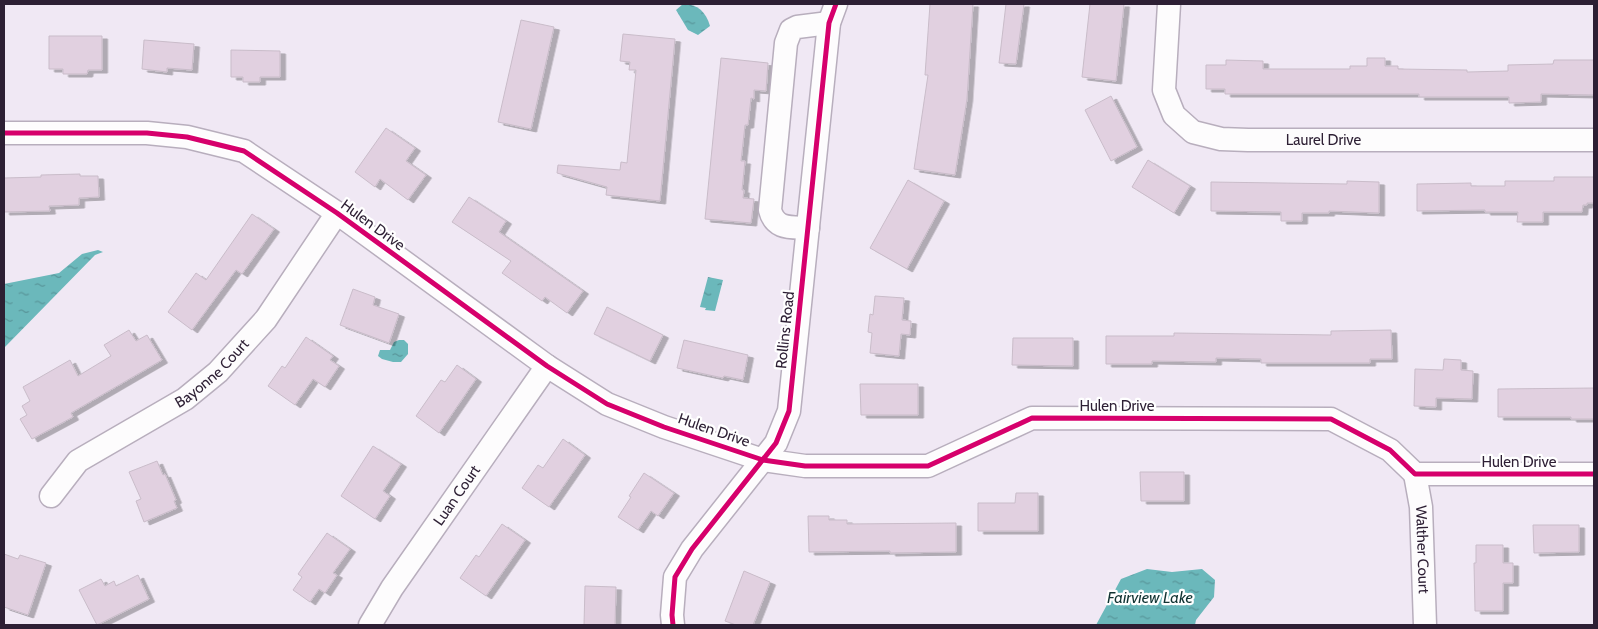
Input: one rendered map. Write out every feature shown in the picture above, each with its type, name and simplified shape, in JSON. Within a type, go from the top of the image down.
[{"type":"street","name":"Laurel Drive","points":[[1169,4],[1164,90],[1174,115],[1193,132],[1221,139],[1248,140],[1594,140]]},
{"type":"street","name":"Rollins Road","points":[[673,625],[675,577],[692,549],[776,443],[789,411],[830,10]]},
{"type":"street","points":[[808,228],[780,225],[772,217],[770,210],[786,43],[791,30],[830,10]]},
{"type":"street","name":"Hulen Drive","points":[[4,133],[147,133],[187,137],[244,151],[337,213],[548,366],[607,404],[664,427],[763,460],[805,466],[928,466],[1032,418],[1331,419],[1390,450],[1415,474],[1594,474]]},
{"type":"street","name":"Bayonne Court","points":[[51,496],[78,461],[185,399],[218,372],[266,319],[337,213]]},
{"type":"street","name":"Luan Court","points":[[370,625],[392,588],[548,366]]},
{"type":"street","name":"Walther Court","points":[[1415,474],[1421,507],[1425,625]]},
{"type":"water","points":[[683,4],[693,5],[701,10],[710,26],[698,35],[688,30],[676,10]]},
{"type":"water","points":[[98,250],[103,252],[95,255],[4,348],[4,284],[59,273],[82,254]]},
{"type":"water","points":[[708,277],[723,280],[715,311],[705,310],[706,308],[700,307]]},
{"type":"water","points":[[404,340],[408,344],[408,354],[401,362],[393,362],[378,356],[380,350],[390,350],[394,342]]},
{"type":"water","name":"Fairview Lake","points":[[1147,569],[1172,572],[1202,569],[1215,580],[1214,597],[1196,620],[1195,625],[1096,625],[1121,579]]},
{"type":"building","points":[[930,4],[973,4],[967,99],[955,175],[914,169],[928,75],[925,75]]},
{"type":"building","points":[[1006,4],[1024,4],[1016,64],[999,63]]},
{"type":"building","points":[[1090,4],[1124,4],[1116,81],[1082,77]]},
{"type":"building","points":[[521,20],[554,27],[531,129],[498,122]]},
{"type":"building","points":[[623,34],[675,39],[660,201],[606,195],[607,187],[557,173],[558,165],[620,170],[621,162],[627,163],[636,70],[629,70],[630,62],[620,61]]},
{"type":"building","points":[[49,36],[102,36],[102,70],[88,70],[87,74],[63,74],[63,69],[49,69]]},
{"type":"building","points":[[144,40],[194,44],[192,70],[167,68],[167,72],[142,69]]},
{"type":"building","points":[[231,50],[280,51],[280,77],[260,77],[260,82],[243,82],[243,77],[231,77]]},
{"type":"building","points":[[721,58],[768,63],[766,91],[754,90],[754,99],[751,98],[748,125],[745,125],[741,161],[745,161],[743,198],[754,199],[751,223],[705,219]]},
{"type":"building","points":[[1367,58],[1385,58],[1385,66],[1398,66],[1398,69],[1467,70],[1467,72],[1508,71],[1508,65],[1553,64],[1554,60],[1594,60],[1594,95],[1541,94],[1541,102],[1509,103],[1509,97],[1419,97],[1419,94],[1225,94],[1225,89],[1206,89],[1206,65],[1226,65],[1226,60],[1263,61],[1263,69],[1350,69],[1350,66],[1367,66]]},
{"type":"building","points":[[1111,96],[1137,147],[1111,161],[1085,110]]},
{"type":"building","points":[[386,128],[415,148],[406,161],[426,175],[408,200],[380,179],[375,187],[355,172]]},
{"type":"building","points":[[1148,160],[1190,186],[1174,213],[1132,187]]},
{"type":"building","points":[[80,174],[80,176],[98,176],[99,197],[79,198],[79,205],[49,206],[50,211],[4,212],[4,178]]},
{"type":"building","points":[[1554,177],[1594,177],[1594,203],[1583,205],[1582,212],[1543,212],[1543,222],[1517,222],[1518,212],[1485,212],[1485,210],[1417,211],[1417,184],[1471,183],[1471,186],[1505,186],[1505,181],[1554,181]]},
{"type":"building","points":[[908,180],[944,201],[907,269],[870,248]]},
{"type":"building","points":[[1347,181],[1379,182],[1379,213],[1329,211],[1329,213],[1302,213],[1302,221],[1281,221],[1281,212],[1211,211],[1211,182],[1347,184]]},
{"type":"building","points":[[469,197],[506,221],[499,232],[583,291],[567,313],[545,297],[542,301],[502,273],[511,261],[452,222]]},
{"type":"building","points":[[252,214],[274,229],[242,274],[236,270],[192,330],[168,312],[196,273],[206,280]]},
{"type":"building","points":[[353,289],[375,297],[373,305],[399,314],[389,343],[340,325]]},
{"type":"building","points":[[875,296],[904,298],[902,320],[911,321],[910,335],[901,334],[899,356],[870,353],[872,333],[868,332],[870,314],[873,315]]},
{"type":"building","points":[[607,307],[663,335],[650,361],[594,334]]},
{"type":"building","points":[[129,330],[136,341],[147,335],[162,360],[71,413],[73,417],[32,439],[20,419],[27,415],[22,406],[30,401],[23,387],[70,360],[78,376],[111,356],[104,345]]},
{"type":"building","points":[[1391,330],[1392,359],[1370,359],[1370,363],[1261,363],[1261,359],[1216,358],[1216,362],[1152,361],[1152,364],[1106,364],[1106,336],[1174,336],[1174,333],[1331,335],[1331,331]]},
{"type":"building","points":[[306,337],[333,356],[330,360],[339,366],[325,387],[313,379],[295,405],[268,386],[282,366],[285,368]]},
{"type":"building","points":[[1013,338],[1073,338],[1073,366],[1012,365]]},
{"type":"building","points":[[684,340],[748,355],[743,380],[724,376],[723,378],[677,368]]},
{"type":"building","points":[[1444,359],[1461,360],[1461,370],[1473,371],[1472,399],[1436,398],[1436,407],[1414,406],[1415,369],[1443,370]]},
{"type":"building","points":[[457,365],[476,379],[439,433],[416,416],[441,380],[445,382]]},
{"type":"building","points":[[860,384],[918,384],[918,415],[861,415]]},
{"type":"building","points":[[1594,388],[1594,419],[1571,419],[1571,417],[1498,417],[1498,389]]},
{"type":"building","points":[[563,439],[585,455],[549,507],[522,488],[538,465],[543,468]]},
{"type":"building","points":[[373,446],[401,464],[383,491],[390,496],[375,519],[341,496]]},
{"type":"building","points":[[157,461],[163,475],[165,474],[176,500],[174,501],[177,508],[144,522],[136,501],[141,499],[129,472]]},
{"type":"building","points":[[1140,472],[1184,472],[1184,501],[1141,501]]},
{"type":"building","points":[[644,473],[674,493],[658,516],[651,511],[638,530],[618,517]]},
{"type":"building","points":[[1016,493],[1038,493],[1038,531],[978,531],[978,503],[1015,503]]},
{"type":"building","points":[[808,516],[829,516],[829,520],[847,520],[847,524],[956,523],[956,552],[809,552]]},
{"type":"building","points":[[502,524],[525,540],[486,596],[460,578],[476,555],[479,557]]},
{"type":"building","points":[[1533,525],[1579,525],[1579,552],[1534,553]]},
{"type":"building","points":[[327,533],[350,549],[333,573],[337,575],[325,593],[319,589],[310,602],[293,590],[302,577],[298,574]]},
{"type":"building","points":[[1476,545],[1503,545],[1503,563],[1513,563],[1513,583],[1503,583],[1503,611],[1475,611],[1474,563],[1476,563]]},
{"type":"building","points":[[4,554],[18,559],[20,555],[46,563],[28,615],[4,607]]},
{"type":"building","points":[[744,571],[770,582],[753,625],[736,625],[725,621]]},
{"type":"building","points":[[138,575],[149,599],[97,625],[79,590],[101,579],[105,586],[114,581],[116,586]]},
{"type":"building","points":[[585,586],[616,587],[615,625],[584,625]]},
{"type":"cycle path","points":[[673,625],[675,577],[692,549],[776,443],[789,411],[829,23],[836,4]]},
{"type":"cycle path","points":[[4,133],[147,133],[187,137],[244,151],[337,213],[547,366],[607,404],[664,427],[763,460],[805,466],[928,466],[1032,418],[1331,419],[1390,450],[1415,474],[1594,474]]}]
